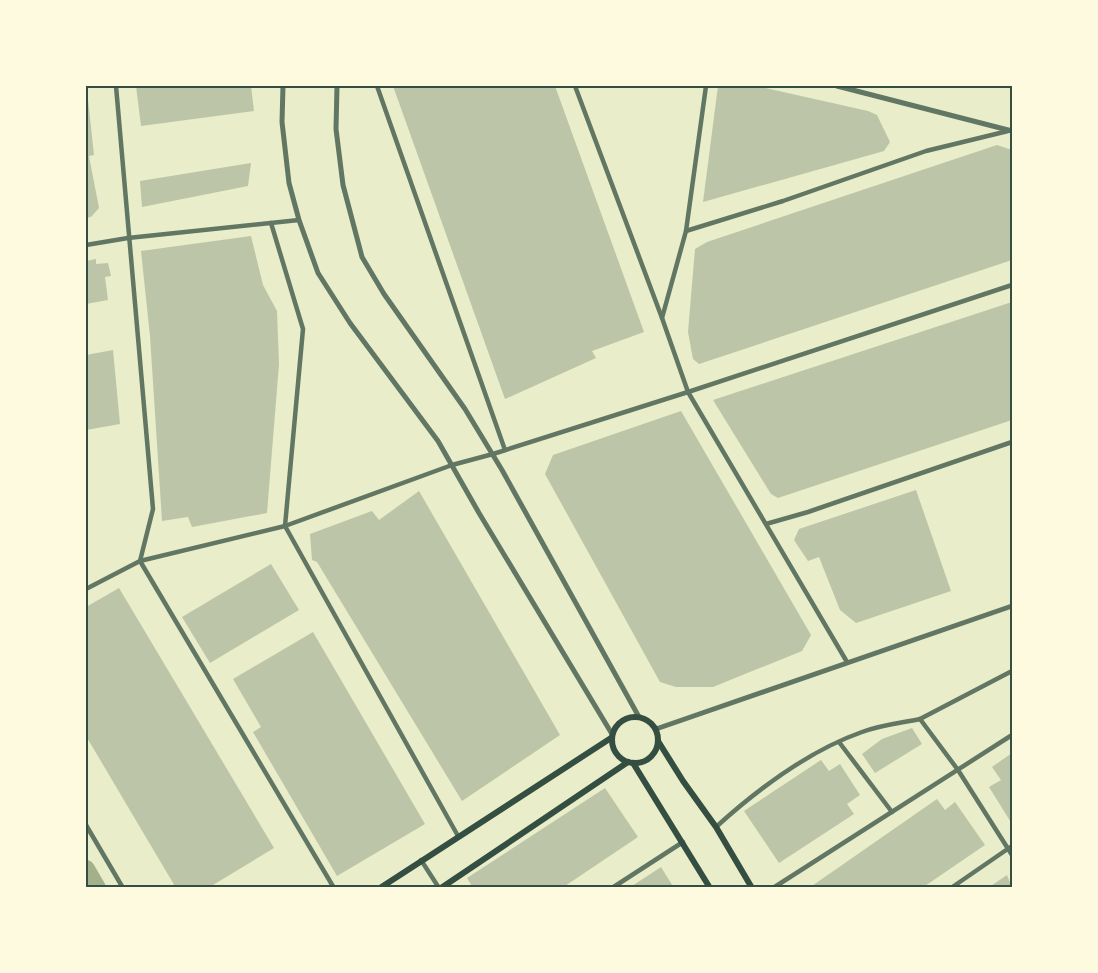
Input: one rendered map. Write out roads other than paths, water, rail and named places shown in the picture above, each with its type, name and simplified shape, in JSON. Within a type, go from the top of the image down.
[{"type":"main road","points":[[380,888],[612,736],[619,722],[625,718],[639,717],[651,723],[656,729],[658,741],[716,827],[752,888]]},
{"type":"main road","points":[[612,736],[615,753],[630,763],[683,842],[710,888]]},
{"type":"main road","points":[[440,888],[630,763],[647,760],[653,755],[658,741]]},
{"type":"street","points":[[116,86],[153,509],[140,561],[334,888]]},
{"type":"street","points":[[283,86],[282,123],[289,183],[299,220],[318,273],[350,323],[438,441],[612,736]]},
{"type":"street","points":[[337,86],[336,129],[343,185],[362,256],[384,294],[465,409],[493,454],[639,717]]},
{"type":"street","points":[[376,86],[505,450]]},
{"type":"street","points":[[575,86],[688,392],[847,662]]},
{"type":"street","points":[[662,318],[687,231],[706,86]]},
{"type":"street","points":[[837,86],[1011,131]]},
{"type":"street","points":[[687,231],[783,201],[926,151],[1011,131]]},
{"type":"street","points":[[86,245],[128,238],[299,220]]},
{"type":"street","points":[[271,223],[303,329],[285,526],[458,836]]},
{"type":"street","points":[[86,589],[140,561],[285,526],[452,465],[688,392],[1012,285]]},
{"type":"street","points":[[766,524],[808,512],[1012,442]]},
{"type":"street","points":[[656,729],[1012,606]]},
{"type":"street","points":[[716,827],[791,769],[839,742],[863,732],[920,719],[1012,671]]},
{"type":"street","points":[[920,719],[958,770],[1010,847],[1012,855]]},
{"type":"street","points":[[773,888],[1012,735]]},
{"type":"street","points":[[839,742],[892,812]]},
{"type":"street","points":[[86,825],[123,888]]},
{"type":"street","points":[[612,888],[683,842]]},
{"type":"street","points":[[951,888],[1010,847]]},
{"type":"street","points":[[421,860],[440,888]]},
{"type":"waterway","points":[[86,869],[97,888]]}]
